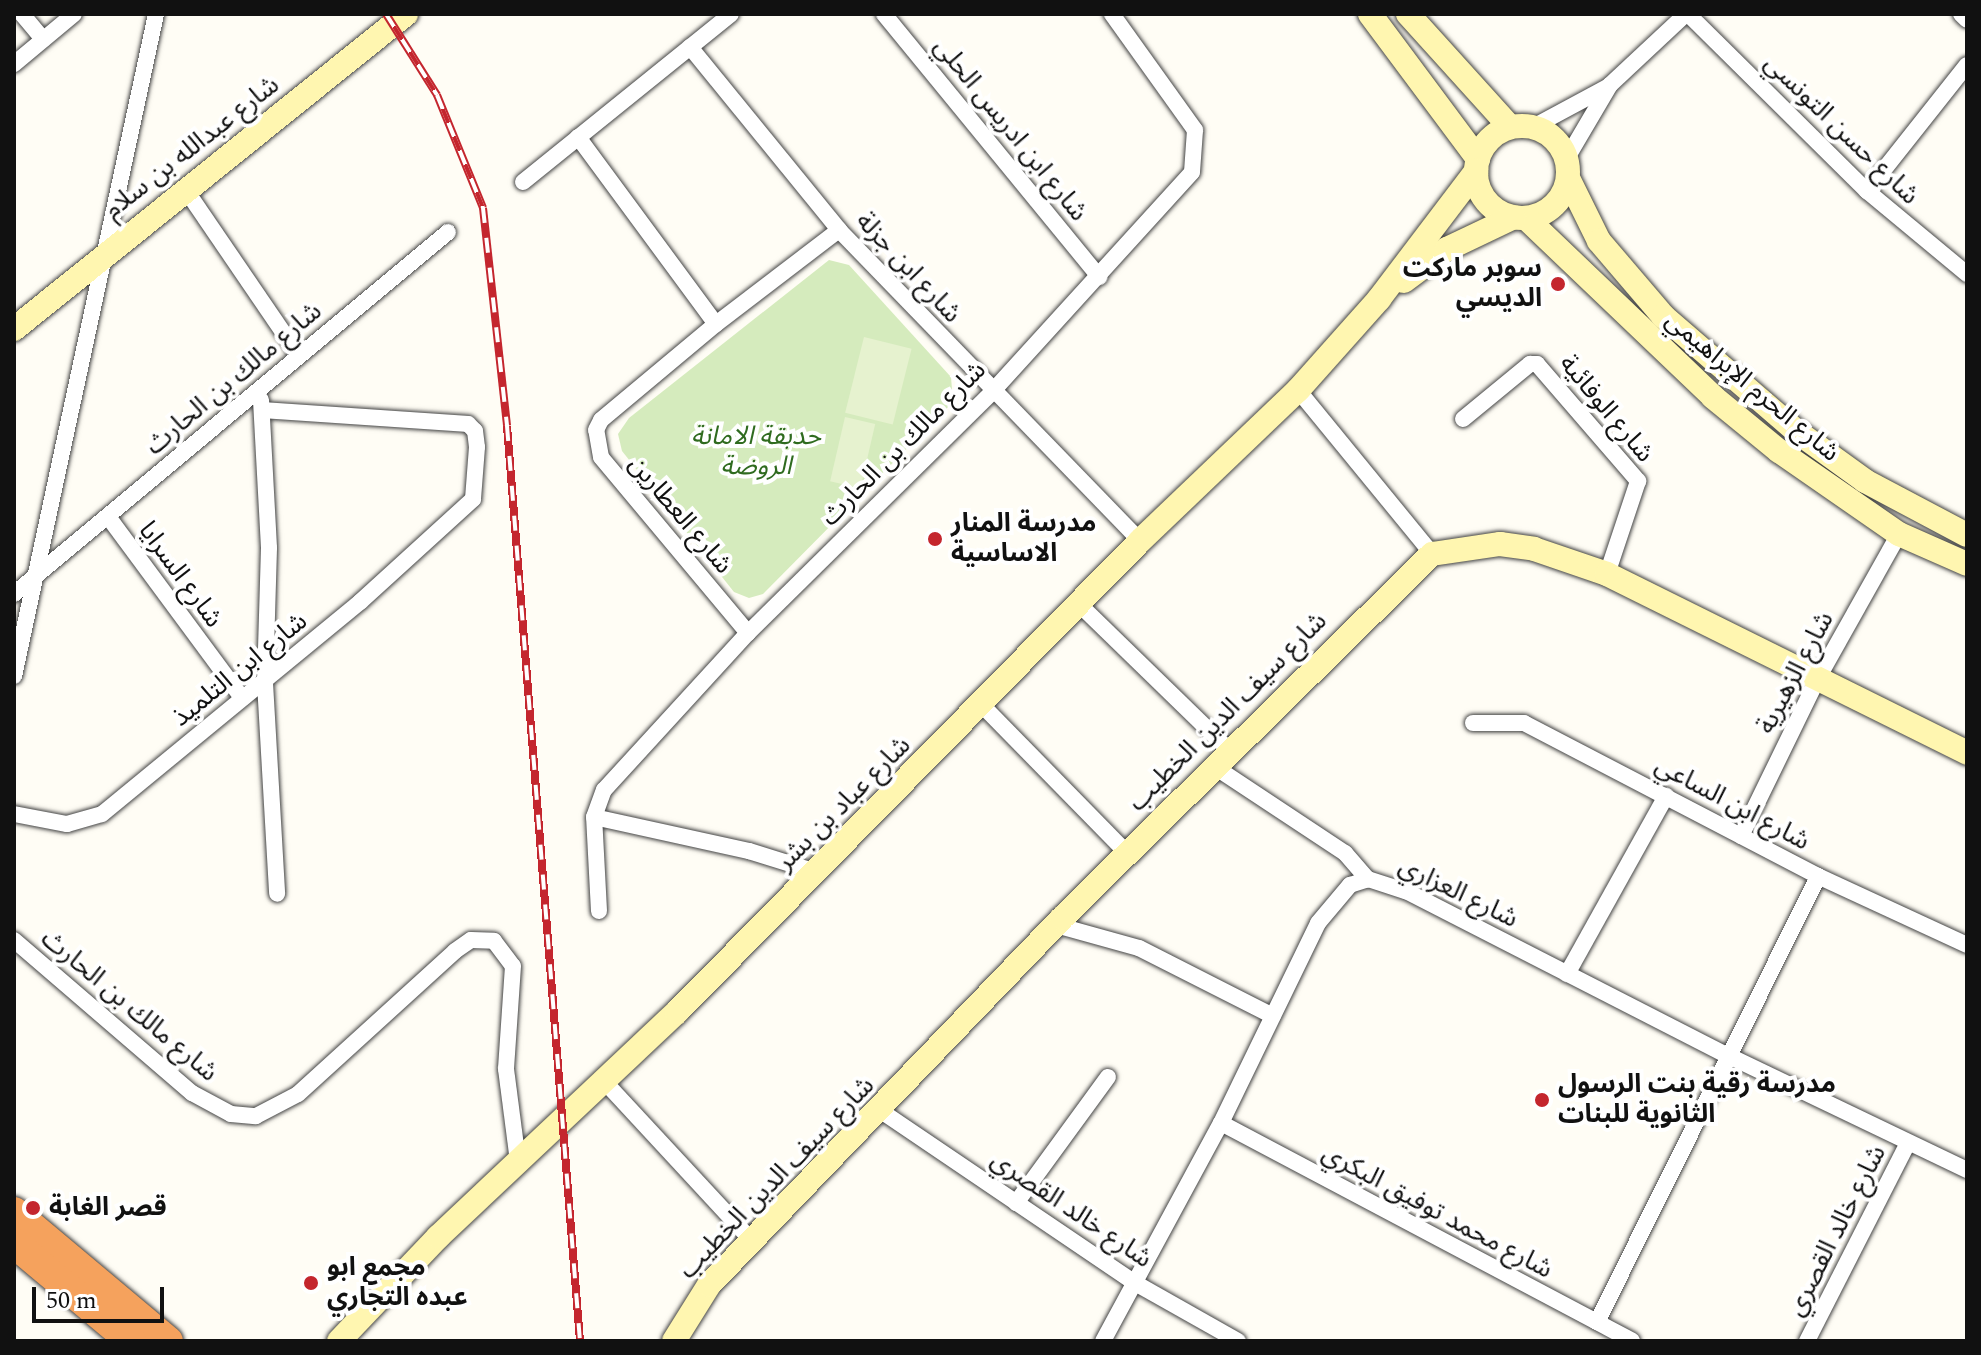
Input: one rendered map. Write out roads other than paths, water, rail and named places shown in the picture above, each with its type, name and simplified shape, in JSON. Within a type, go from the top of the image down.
[{"type":"highway","points":[[14,1212],[168,1341]]},
{"type":"highway","points":[[14,1243],[131,1341]]},
{"type":"street","points":[[22,14],[43,39]]},
{"type":"street","points":[[14,64],[74,14]]},
{"type":"street","points":[[14,676],[156,14]]},
{"type":"street","name":"شارع عبدالله بن سلام","points":[[14,329],[107,251],[406,14]]},
{"type":"street","points":[[523,182],[731,14]]},
{"type":"street","name":"شارع ابن ادريس الحلي","points":[[884,14],[1099,277]]},
{"type":"street","name":"شارع مالك بن الحارث","points":[[599,911],[594,817],[597,802],[613,779],[748,633],[992,392],[1183,186],[1196,151],[1195,130],[1112,14]]},
{"type":"street","points":[[1370,14],[1477,165],[1483,196],[1520,218],[1554,205],[1568,168],[1610,85]]},
{"type":"street","points":[[1408,14],[1522,127],[1552,137],[1568,168]]},
{"type":"street","points":[[1477,165],[1490,139],[1610,85],[1687,14]]},
{"type":"street","name":"شارع حسن التونسي","points":[[1687,14],[1867,191],[1967,274]]},
{"type":"street","points":[[1961,14],[1967,20]]},
{"type":"street","name":"شارع ابن جزلة","points":[[690,47],[839,230],[992,392],[1140,541]]},
{"type":"street","points":[[1867,191],[1967,65]]},
{"type":"street","points":[[578,137],[716,324],[839,230]]},
{"type":"street","name":"شارع عباد بن بشر","points":[[339,1341],[518,1161],[816,872],[1140,541],[1298,390],[1379,299],[1477,165]]},
{"type":"street","name":"شارع الحرم الإبراهيمي","points":[[1568,168],[1599,241],[1663,316],[1830,456],[1865,481],[1967,535]]},
{"type":"street","points":[[186,190],[298,354]]},
{"type":"street","name":"شارع عباد بن بشر","points":[[1379,299],[1447,249],[1520,218]]},
{"type":"street","name":"شارع الحرم الإبراهيمي","points":[[1520,218],[1713,397],[1840,497],[1899,534],[1967,564]]},
{"type":"street","name":"شارع مالك بن الحارث","points":[[14,594],[109,518],[298,354],[448,232]]},
{"type":"street","name":"شارع العطارين","points":[[716,324],[601,420],[595,442],[601,457],[748,633]]},
{"type":"street","name":"شارع الوفائية","points":[[1463,419],[1530,364],[1537,364],[1638,481],[1607,574]]},
{"type":"street","points":[[261,386],[269,548],[265,683],[277,894]]},
{"type":"street","points":[[1298,390],[1432,554],[1500,544],[1534,549],[1607,574],[1967,753]]},
{"type":"street","name":"شارع ابن التلميذ","points":[[14,814],[67,824],[90,821],[242,698],[265,683],[473,499],[477,447],[475,431],[468,424],[262,410]]},
{"type":"street","name":"شارع السرايا","points":[[109,518],[242,698]]},
{"type":"street","name":"شارع الزهيرية","points":[[1741,836],[1817,680],[1899,534]]},
{"type":"street","name":"شارع سيف الدين الخطيب","points":[[674,1341],[694,1303],[1056,925],[1432,554]]},
{"type":"street","points":[[1079,604],[1222,759],[1345,853],[1368,879]]},
{"type":"street","points":[[982,705],[1127,853]]},
{"type":"street","name":"شارع ابن الساعي","points":[[1473,723],[1524,723],[1818,876],[1967,945]]},
{"type":"street","points":[[1567,974],[1666,796]]},
{"type":"street","points":[[594,817],[749,851],[816,872]]},
{"type":"street","points":[[1597,1322],[1818,876]]},
{"type":"street","name":"شارع العزاري","points":[[1103,1341],[1221,1123],[1332,902],[1350,885],[1368,879],[1406,891],[1729,1056],[1967,1170]]},
{"type":"street","points":[[1056,925],[1139,948],[1273,1016]]},
{"type":"street","name":"شارع مالك بن الحارث","points":[[14,940],[201,1100],[231,1114],[256,1116],[298,1094],[455,951],[471,940],[494,941],[513,966],[506,1069],[518,1161]]},
{"type":"street","points":[[1016,1203],[1108,1077]]},
{"type":"street","points":[[603,1080],[752,1241]]},
{"type":"street","name":"شارع خالد القصري","points":[[881,1111],[1135,1283],[1238,1341]]},
{"type":"street","name":"شارع محمد توفيق البكري","points":[[1221,1123],[1632,1341]]},
{"type":"street","name":"شارع خالد القصري","points":[[1807,1341],[1908,1143]]},
{"type":"railway","points":[[386,14],[437,95],[483,208],[507,426],[580,1341]]},
{"type":"place","name":"سوبر ماركت الديسي","points":[[1558,284]]},
{"type":"place","name":"مدرسة المنار الاساسية","points":[[935,539]]},
{"type":"place","name":"مدرسة رقية بنت الرسول الثانوية للبنات","points":[[1542,1100]]},
{"type":"place","name":"قصر الغابة","points":[[33,1208]]},
{"type":"place","name":"مجمع ابو عبده التجاري","points":[[311,1283]]},
{"type":"park label","name":"حدبقة الامانة الروضة","points":[[756,452]]}]
